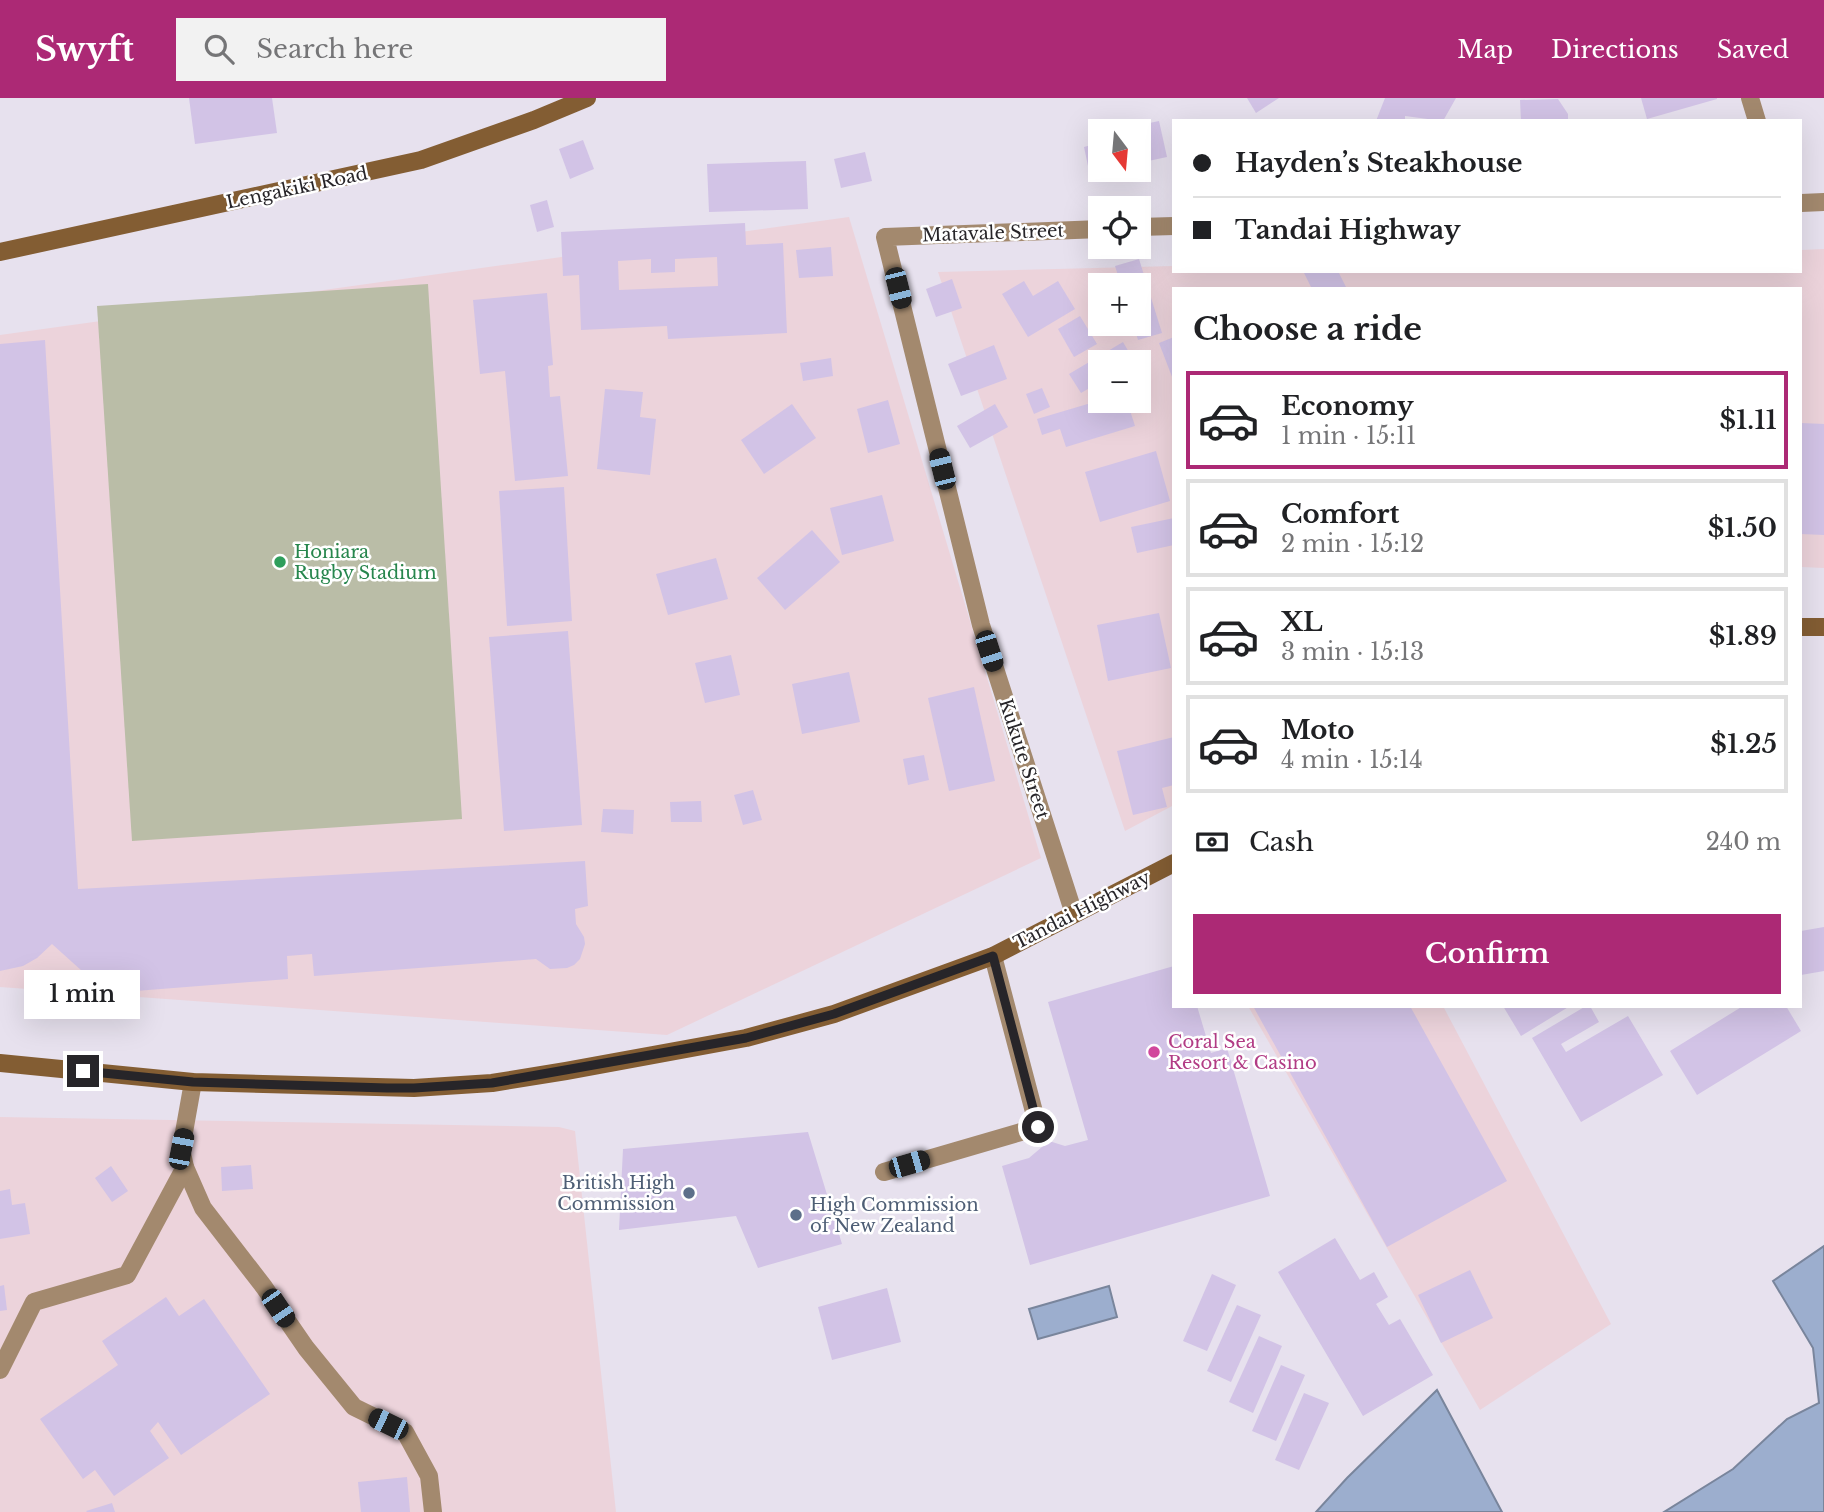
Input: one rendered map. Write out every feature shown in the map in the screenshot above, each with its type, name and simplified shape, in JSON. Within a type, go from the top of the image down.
[{"type":"main road","name":"Lengakiki Road","points":[[0,252],[421,160],[587,98]]},
{"type":"main road","points":[[1802,627],[1824,627]]},
{"type":"main road","name":"Tandai Highway","points":[[0,1063],[193,1082],[414,1088],[504,1081],[746,1038],[834,1014],[993,956],[1172,864]]},
{"type":"street","points":[[1750,98],[1756,119]]},
{"type":"street","points":[[1802,203],[1824,202]]},
{"type":"street","points":[[1151,227],[1172,226]]},
{"type":"street","name":"Matavale Street","points":[[885,237],[1088,229]]},
{"type":"street","name":"Kukute Street","points":[[885,237],[981,625],[1074,914]]},
{"type":"street","points":[[884,1172],[1038,1127],[993,956]]},
{"type":"street","points":[[193,1082],[181,1149],[185,1167],[203,1208],[264,1287],[306,1348],[354,1407],[405,1432],[429,1476],[433,1512]]},
{"type":"street","points":[[0,1370],[34,1302],[127,1275],[185,1167]]},
{"type":"shaded area","points":[[849,217],[1041,858],[667,1035],[0,987],[0,335]]},
{"type":"shaded area","points":[[1824,249],[1824,568],[1802,567],[1802,287],[1172,287],[1172,806],[1125,831],[938,272],[1172,266],[1172,273],[1802,273],[1802,250]]},
{"type":"shaded area","points":[[1249,1008],[1444,1008],[1611,1324],[1480,1410]]},
{"type":"shaded area","points":[[0,1117],[559,1127],[575,1131],[616,1512],[0,1512]]},
{"type":"green space","name":"Honiara Rugby Stadium","points":[[428,284],[462,819],[132,841],[97,306]]},
{"type":"water","points":[[1824,1246],[1824,1512],[1664,1512],[1733,1469],[1787,1419],[1819,1403],[1813,1348],[1773,1281]]},
{"type":"water","points":[[1109,1286],[1117,1317],[1038,1339],[1029,1309]]},
{"type":"water","points":[[1437,1390],[1502,1512],[1316,1512],[1347,1478]]},
{"type":"building","points":[[189,98],[272,98],[277,133],[195,144]]},
{"type":"building","points":[[1247,98],[1279,98],[1256,113]]},
{"type":"building","points":[[1385,98],[1456,98],[1444,119],[1405,116],[1405,119],[1377,119]]},
{"type":"building","points":[[1641,98],[1717,98],[1717,99],[1647,119]]},
{"type":"building","points":[[1558,99],[1568,114],[1568,119],[1521,119],[1520,100]]},
{"type":"building","points":[[1159,121],[1167,157],[1152,160],[1152,122]]},
{"type":"building","points":[[583,140],[594,169],[570,179],[559,149]]},
{"type":"building","points":[[1088,146],[1088,166],[1084,147]]},
{"type":"building","points":[[865,152],[872,181],[841,188],[834,159]]},
{"type":"building","points":[[806,161],[808,209],[709,212],[707,164]]},
{"type":"building","points":[[547,200],[554,227],[537,232],[530,205]]},
{"type":"building","points":[[745,223],[746,245],[783,243],[787,333],[668,339],[667,326],[581,330],[579,275],[563,276],[561,232]],"holes":[[[717,257],[718,286],[619,290],[618,261],[651,259],[651,273],[675,272],[675,259]]]},
{"type":"building","points":[[831,247],[833,276],[799,278],[796,250]]},
{"type":"building","points":[[1139,259],[1143,273],[1117,273],[1115,266]]},
{"type":"building","points":[[1304,273],[1339,273],[1346,287],[1311,287]]},
{"type":"building","points":[[952,279],[962,308],[936,317],[926,289]]},
{"type":"building","points":[[1024,281],[1033,296],[1058,281],[1075,309],[1028,337],[1002,294]]},
{"type":"building","points":[[547,293],[553,365],[548,366],[550,397],[560,396],[568,476],[515,481],[505,371],[480,374],[473,300]]},
{"type":"building","points":[[1151,298],[1162,333],[1138,340],[1137,336],[1151,336]]},
{"type":"building","points":[[1080,316],[1088,329],[1088,336],[1092,336],[1097,344],[1074,357],[1058,329]]},
{"type":"building","points":[[1172,338],[1172,377],[1159,343]]},
{"type":"building","points":[[45,340],[78,889],[585,861],[588,906],[575,909],[576,924],[585,944],[580,959],[574,965],[550,969],[536,959],[314,976],[312,954],[287,956],[288,979],[85,995],[82,971],[52,944],[23,966],[0,971],[0,344]]},
{"type":"building","points":[[1123,342],[1128,350],[1110,350]]},
{"type":"building","points":[[994,345],[1007,379],[961,396],[948,364]]},
{"type":"building","points":[[831,358],[833,376],[803,381],[800,363]]},
{"type":"building","points":[[1088,363],[1088,389],[1081,393],[1069,374]]},
{"type":"building","points":[[1042,388],[1050,407],[1034,414],[1026,394]]},
{"type":"building","points":[[605,389],[643,392],[640,417],[656,419],[650,475],[597,469]]},
{"type":"building","points":[[888,400],[900,444],[868,453],[857,409]]},
{"type":"building","points":[[792,404],[816,438],[764,474],[741,440]]},
{"type":"building","points":[[995,404],[1008,427],[970,448],[957,426]]},
{"type":"building","points":[[1088,404],[1088,413],[1131,413],[1135,426],[1066,447],[1060,429],[1042,435],[1037,419]]},
{"type":"building","points":[[1802,423],[1824,424],[1824,535],[1802,534]]},
{"type":"building","points":[[1156,451],[1170,501],[1100,522],[1085,472]]},
{"type":"building","points":[[564,487],[572,621],[507,626],[499,491]]},
{"type":"building","points":[[882,495],[894,541],[842,555],[830,508]]},
{"type":"building","points":[[1172,518],[1172,545],[1137,553],[1131,527]]},
{"type":"building","points":[[812,530],[840,562],[785,610],[757,578]]},
{"type":"building","points":[[716,558],[728,599],[668,615],[656,574]]},
{"type":"building","points":[[1159,613],[1171,668],[1108,681],[1097,625]]},
{"type":"building","points":[[568,631],[582,825],[504,831],[489,637]]},
{"type":"building","points":[[731,655],[740,695],[705,703],[695,663]]},
{"type":"building","points":[[849,672],[860,722],[802,734],[792,684]]},
{"type":"building","points":[[974,687],[995,781],[949,791],[928,698]]},
{"type":"building","points":[[1172,737],[1172,786],[1162,788],[1167,807],[1133,815],[1117,751]]},
{"type":"building","points":[[924,755],[929,780],[908,785],[903,759]]},
{"type":"building","points":[[753,790],[762,820],[743,825],[734,795]]},
{"type":"building","points":[[701,801],[702,822],[671,822],[670,802]]},
{"type":"building","points":[[603,809],[634,810],[633,834],[601,832]]},
{"type":"building","points":[[1824,927],[1824,971],[1802,975],[1802,931]]},
{"type":"building","points":[[1172,967],[1172,1008],[1198,1008],[1211,1053],[1227,1048],[1270,1196],[1030,1265],[1002,1166],[1029,1158],[1049,1141],[1065,1146],[1088,1140],[1048,1002]]},
{"type":"building","points":[[1254,1008],[1411,1008],[1507,1181],[1387,1247]]},
{"type":"building","points":[[1504,1008],[1567,1008],[1521,1036]]},
{"type":"building","points":[[1583,1008],[1591,1008],[1599,1022],[1561,1044],[1566,1052],[1628,1016],[1663,1075],[1581,1122],[1532,1038]]},
{"type":"building","points":[[1740,1008],[1787,1008],[1801,1031],[1697,1095],[1670,1051]]},
{"type":"building","points":[[808,1132],[842,1244],[758,1268],[736,1216],[619,1230],[623,1149]]},
{"type":"building","points":[[251,1165],[253,1189],[222,1191],[221,1167]]},
{"type":"building","points":[[111,1166],[128,1191],[112,1202],[95,1178]]},
{"type":"building","points":[[10,1189],[12,1205],[25,1203],[30,1234],[0,1239],[0,1191]]},
{"type":"building","points":[[1335,1238],[1360,1280],[1374,1272],[1388,1297],[1376,1304],[1389,1325],[1400,1319],[1433,1375],[1363,1416],[1278,1272]]},
{"type":"building","points":[[1470,1270],[1493,1318],[1441,1343],[1418,1295]]},
{"type":"building","points":[[1212,1274],[1236,1285],[1207,1351],[1183,1341]]},
{"type":"building","points":[[4,1285],[7,1310],[0,1311],[0,1286]]},
{"type":"building","points":[[887,1288],[901,1342],[832,1360],[818,1307]]},
{"type":"building","points":[[166,1297],[179,1316],[204,1299],[270,1394],[181,1455],[158,1422],[150,1431],[169,1458],[114,1496],[95,1470],[83,1479],[40,1419],[118,1365],[102,1341]]},
{"type":"building","points":[[1237,1305],[1261,1315],[1231,1382],[1207,1371]]},
{"type":"building","points":[[1259,1336],[1282,1346],[1253,1413],[1229,1402]]},
{"type":"building","points":[[1281,1365],[1305,1375],[1276,1441],[1252,1431]]},
{"type":"building","points":[[1304,1393],[1329,1403],[1299,1470],[1275,1460]]},
{"type":"building","points":[[407,1477],[410,1512],[361,1512],[358,1482]]},
{"type":"building","points":[[112,1503],[115,1512],[86,1511]]},
{"type":"place","name":"Honiara Rugby Stadium","points":[[280,562]]},
{"type":"place","name":"Coral Sea Resort & Casino","points":[[1154,1052]]},
{"type":"place","name":"British High Commission","points":[[689,1193]]},
{"type":"place","name":"High Commission of New Zealand","points":[[796,1215]]},
{"type":"route","points":[[83,1071],[193,1082],[387,1088],[492,1083],[746,1038],[834,1014],[993,956],[1038,1127]]}]
